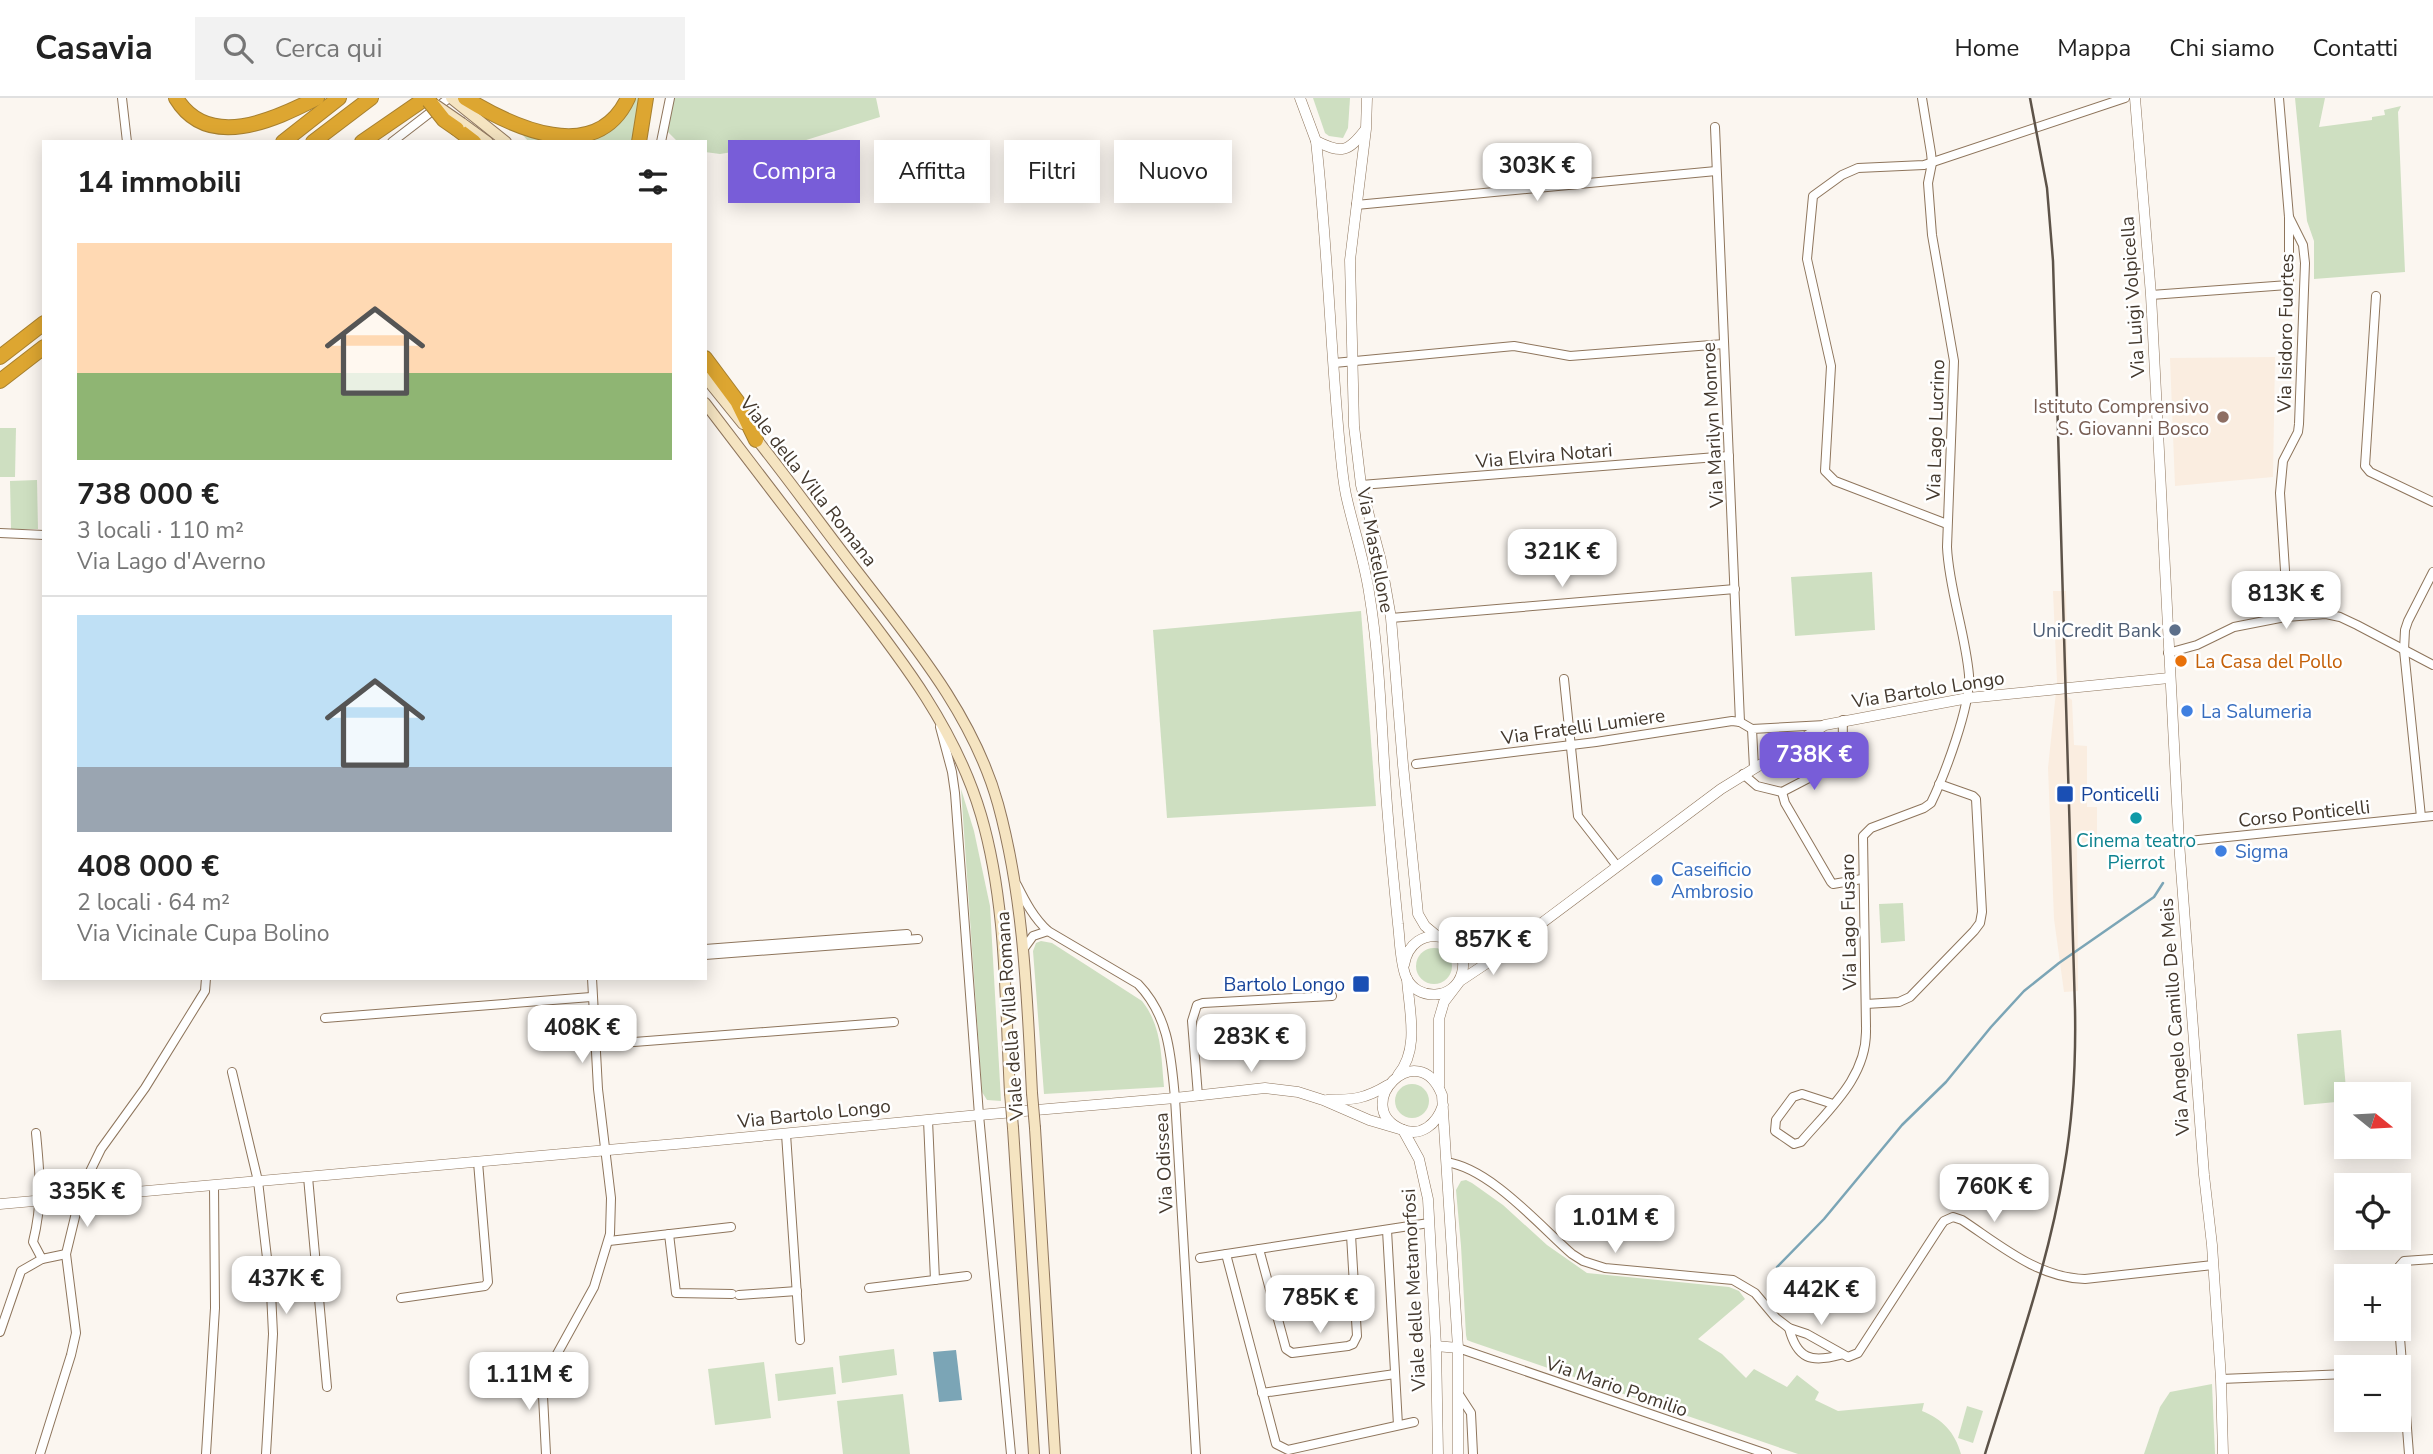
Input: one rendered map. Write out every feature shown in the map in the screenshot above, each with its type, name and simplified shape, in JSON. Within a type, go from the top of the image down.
[{"type":"highway","points":[[176,98],[181,106],[205,124],[232,128],[264,121],[317,98]]},
{"type":"highway","points":[[286,140],[339,98]]},
{"type":"highway","points":[[316,140],[371,98]]},
{"type":"highway","points":[[465,98],[478,112],[543,134],[564,137],[587,134],[605,126],[620,115],[628,98]]},
{"type":"highway","points":[[639,140],[646,98]]},
{"type":"highway","points":[[365,140],[427,99],[444,120],[460,126],[472,140]]},
{"type":"highway","points":[[376,140],[410,111]]},
{"type":"highway","points":[[0,357],[42,325]]},
{"type":"highway","points":[[0,382],[42,349]]},
{"type":"highway","points":[[0,382],[42,360]]},
{"type":"highway","points":[[707,361],[737,401],[756,440]]},
{"type":"main road","points":[[450,98],[478,112],[504,140]]},
{"type":"main road","points":[[460,126],[484,140]]},
{"type":"main road","name":"Viale della Villa Romana","points":[[707,379],[940,682],[965,723],[998,802],[1025,947],[1055,1454]]},
{"type":"main road","name":"Viale della Villa Romana","points":[[707,406],[869,618],[935,711],[969,781],[981,815],[994,868],[1002,944],[1034,1454]]},
{"type":"street","points":[[122,98],[127,140]]},
{"type":"street","points":[[395,140],[450,98]]},
{"type":"street","points":[[661,140],[668,98]]},
{"type":"street","name":"Via Mastellone","points":[[1300,98],[1316,141],[1346,494],[1369,592],[1379,672],[1388,814],[1404,965]]},
{"type":"street","name":"Via Mastellone","points":[[1367,98],[1366,129],[1350,260],[1354,426],[1361,485],[1381,561],[1391,618],[1418,914],[1425,926],[1437,936]]},
{"type":"street","name":"Via Lago Lucrino","points":[[1922,98],[1932,163],[1928,183],[1931,226],[1954,361],[1947,524],[1948,562],[1969,674],[1968,698]]},
{"type":"street","points":[[1947,524],[1835,481],[1825,471],[1831,366],[1807,259],[1812,200],[1820,189],[1858,168],[1932,163],[2125,98]]},
{"type":"street","name":"Via Luigi Volpicella","points":[[2135,98],[2151,295],[2161,494]]},
{"type":"street","name":"Via Isidoro Fuortes","points":[[2151,295],[2290,285],[2289,217],[2279,98]]},
{"type":"street","name":"Via Marilyn Monroe","points":[[1714,127],[1740,722]]},
{"type":"street","points":[[1316,141],[1333,150],[1343,150],[1353,146],[1366,129]]},
{"type":"street","points":[[1356,205],[1716,172]]},
{"type":"street","name":"Via Isidoro Fuortes","points":[[2288,617],[2280,493],[2283,461],[2300,424],[2305,263],[2303,245],[2289,217]]},
{"type":"street","points":[[2376,296],[2365,466],[2433,502]]},
{"type":"street","points":[[1334,363],[1514,346],[1570,356],[1724,344]]},
{"type":"street","name":"Via Elvira Notari","points":[[1361,485],[1729,456]]},
{"type":"street","name":"Via Angelo Camillo De Meis","points":[[2161,494],[2179,842],[2213,1265],[2223,1454]]},
{"type":"street","points":[[0,533],[42,535]]},
{"type":"street","points":[[2421,817],[2404,650],[2408,621],[2433,572]]},
{"type":"street","points":[[1391,618],[1735,589]]},
{"type":"street","points":[[2168,653],[2197,645],[2234,627],[2288,617],[2326,614],[2340,617],[2433,664]]},
{"type":"street","name":"Via Bartolo Longo","points":[[1439,1086],[1439,1019],[1444,1002],[1455,986],[1743,774],[1825,725],[1968,698],[2169,678]]},
{"type":"street","points":[[1564,679],[1578,816],[1617,866]]},
{"type":"street","name":"Via Lago Fusaro","points":[[1833,1104],[1802,1094],[1793,1097],[1776,1120],[1775,1131],[1798,1144],[1833,1104],[1859,1070],[1865,1052],[1866,1029],[1862,842],[1866,832],[1928,807],[1939,784],[1968,698]]},
{"type":"street","name":"Viale della Villa Romana","points":[[935,711],[955,793],[979,1115],[1011,1454]]},
{"type":"street","points":[[1743,774],[1758,786],[1782,792],[1839,761],[1842,754],[1843,720]]},
{"type":"street","points":[[1740,722],[1752,729],[1825,725]]},
{"type":"street","name":"Via Fratelli Lumiere","points":[[1416,764],[1740,722]]},
{"type":"street","points":[[1752,729],[1754,768]]},
{"type":"street","points":[[1866,1004],[1899,1002],[1910,997],[1980,923],[1982,912],[1976,799],[1939,784]]},
{"type":"street","points":[[1782,792],[1785,803],[1830,882],[1833,884],[1863,879]]},
{"type":"street","name":"Corso Ponticelli","points":[[2179,842],[2433,816]]},
{"type":"street","name":"Via Odissea","points":[[1014,877],[1027,906],[1048,932],[1139,984],[1160,1011],[1169,1040],[1175,1098],[1196,1454]]},
{"type":"street","points":[[1025,947],[1033,936],[1048,932]]},
{"type":"street","points":[[707,949],[907,934]]},
{"type":"street","points":[[1392,1081],[1410,1072],[1422,1073],[1439,1086],[1443,1105],[1432,1125],[1414,1132],[1403,1130],[1386,1114],[1383,1098],[1392,1081],[1404,1068],[1410,1054],[1411,1033],[1404,965],[1405,955],[1418,940],[1437,936],[1452,942],[1478,946],[1510,945]]},
{"type":"street","points":[[707,955],[918,939]]},
{"type":"street","points":[[1407,978],[1411,985],[1424,994],[1441,994],[1455,986],[1463,963],[1458,948],[1452,942]]},
{"type":"street","points":[[40,1454],[76,1334],[66,1254],[79,1197],[101,1149],[145,1088],[205,991],[206,980]]},
{"type":"street","points":[[545,1454],[543,1396],[546,1374],[594,1287],[609,1241],[611,1198],[597,1089],[592,980]]},
{"type":"street","points":[[1198,1096],[1192,1021],[1197,1005],[1332,996]]},
{"type":"street","points":[[325,1017],[591,997]]},
{"type":"street","points":[[595,1045],[894,1022]]},
{"type":"street","points":[[232,1072],[258,1181],[268,1261],[273,1334],[266,1454]]},
{"type":"street","name":"Via Bartolo Longo","points":[[1322,1100],[1358,1100],[1372,1095],[1392,1081]]},
{"type":"street","name":"Via Bartolo Longo","points":[[0,1205],[1265,1088],[1280,1088],[1322,1100],[1369,1120],[1403,1130]]},
{"type":"street","name":"Viale delle Metamorfosi","points":[[1443,1105],[1458,1348],[1458,1454]]},
{"type":"street","points":[[928,1120],[934,1280]]},
{"type":"street","name":"Viale delle Metamorfosi","points":[[1403,1130],[1415,1148],[1423,1169],[1429,1223],[1436,1346],[1438,1454]]},
{"type":"street","points":[[36,1133],[41,1200],[40,1217],[33,1242],[42,1259]]},
{"type":"street","points":[[786,1134],[800,1340]]},
{"type":"street","points":[[401,1298],[485,1286],[488,1282],[478,1162]]},
{"type":"street","points":[[1446,1163],[1470,1170],[1494,1186],[1583,1261],[1605,1268],[1732,1280],[1755,1293],[1776,1318],[1789,1328],[1807,1334],[1840,1355],[1850,1357],[1858,1353],[1948,1218],[1962,1220],[2033,1266],[2068,1278],[2085,1279],[2213,1265]]},
{"type":"street","points":[[308,1177],[327,1387]]},
{"type":"street","points":[[206,1454],[215,1308],[214,1185]]},
{"type":"street","points":[[1200,1258],[1429,1223]]},
{"type":"street","points":[[609,1241],[730,1227]]},
{"type":"street","points":[[1387,1230],[1398,1425]]},
{"type":"street","points":[[669,1234],[676,1293],[736,1295],[797,1291]]},
{"type":"street","points":[[1259,1249],[1286,1349],[1292,1353],[1348,1346],[1353,1344],[1357,1336],[1351,1235]]},
{"type":"street","points":[[0,1332],[21,1271],[42,1259],[66,1254]]},
{"type":"street","points":[[1226,1254],[1276,1444],[1283,1450],[1414,1422]]},
{"type":"street","points":[[2401,1264],[2404,1261],[2433,1259]]},
{"type":"street","points":[[869,1288],[967,1276]]},
{"type":"street","points":[[1789,1328],[1797,1348],[1806,1355],[1819,1360],[1840,1355]]},
{"type":"street","points":[[1436,1346],[1458,1348]]},
{"type":"street","name":"Via Mario Pomilio","points":[[1458,1348],[1767,1454]]},
{"type":"street","points":[[1262,1393],[1395,1374]]},
{"type":"street","points":[[2221,1379],[2334,1375]]},
{"type":"street","name":"Viale delle Metamorfosi","points":[[1458,1393],[1471,1413],[1473,1454]]},
{"type":"street","points":[[2407,1432],[2409,1454]]},
{"type":"shaded area","name":"Istituto Comprensivo S. Giovanni Bosco","points":[[2275,357],[2273,477],[2175,486],[2170,358]]},
{"type":"shaded area","points":[[2053,591],[2066,591],[2068,697],[2072,700],[2074,745],[2087,746],[2087,807],[2097,807],[2097,843],[2077,843],[2078,991],[2064,992],[2054,919],[2048,768],[2057,682]]},
{"type":"green space","points":[[634,98],[643,98],[636,140],[527,140],[519,131],[582,135],[601,133],[616,126]]},
{"type":"green space","points":[[674,98],[876,98],[880,117],[806,140],[728,140],[728,153],[720,154],[707,152],[707,140],[676,140],[667,131]]},
{"type":"green space","points":[[1313,98],[1350,98],[1348,128],[1343,138],[1325,133]]},
{"type":"green space","points":[[2295,98],[2325,98],[2319,127],[2372,120],[2372,117],[2385,115],[2384,110],[2401,106],[2398,112],[2405,272],[2314,279],[2314,241],[2307,221]]},
{"type":"green space","points":[[0,428],[16,428],[15,477],[0,477]]},
{"type":"green space","points":[[37,480],[38,529],[11,529],[10,481]]},
{"type":"green space","points":[[1872,572],[1875,630],[1795,636],[1791,577]]},
{"type":"green space","points":[[1361,611],[1376,806],[1167,818],[1153,630]]},
{"type":"green space","points":[[961,789],[974,831],[990,906],[1001,1101],[987,1100],[982,1092]]},
{"type":"green space","points":[[1903,903],[1905,941],[1881,943],[1879,904]]},
{"type":"green space","points":[[1036,943],[1052,943],[1142,1001],[1157,1031],[1164,1087],[1044,1094],[1033,951]]},
{"type":"green space","points":[[1434,948],[1447,953],[1452,966],[1447,979],[1434,984],[1421,979],[1416,966],[1421,953]]},
{"type":"green space","points":[[2341,1030],[2345,1082],[2334,1082],[2334,1102],[2304,1105],[2297,1034]]},
{"type":"green space","points":[[1412,1084],[1424,1089],[1429,1101],[1424,1113],[1412,1118],[1400,1113],[1395,1101],[1400,1089]]},
{"type":"green space","points":[[1466,1180],[1503,1205],[1547,1245],[1587,1273],[1729,1287],[1739,1291],[1745,1299],[1698,1339],[1722,1354],[1746,1378],[1754,1369],[1787,1387],[1797,1375],[1819,1392],[1815,1400],[1838,1411],[1924,1403],[1922,1411],[1947,1427],[1961,1454],[1798,1454],[1467,1340],[1456,1190],[1461,1181]]},
{"type":"green space","points":[[894,1349],[897,1375],[842,1383],[839,1356]]},
{"type":"green space","points":[[764,1362],[771,1418],[715,1425],[708,1369]]},
{"type":"green space","points":[[833,1367],[836,1394],[778,1401],[775,1374]]},
{"type":"green space","points":[[2212,1384],[2215,1454],[2144,1454],[2160,1407],[2170,1392]]},
{"type":"green space","points":[[903,1394],[910,1454],[843,1454],[837,1401]]},
{"type":"green space","points":[[1967,1406],[1983,1411],[1973,1443],[1958,1438]]},
{"type":"water","points":[[956,1350],[962,1400],[939,1402],[933,1352]]},
{"type":"waterway","points":[[1777,1267],[1824,1219],[1902,1125],[1946,1082],[2024,991],[2059,963],[2154,897],[2163,883]]},
{"type":"railway","points":[[1985,1454],[2049,1241],[2067,1149],[2074,1069],[2075,1009],[2053,261],[2047,188],[2030,98]]},
{"type":"place","name":"Istituto Comprensivo S. Giovanni Bosco","points":[[2223,417]]},
{"type":"place","name":"UniCredit Bank","points":[[2175,630]]},
{"type":"place","name":"La Casa del Pollo","points":[[2181,661]]},
{"type":"place","name":"La Salumeria","points":[[2187,711]]},
{"type":"place","name":"Ponticelli","points":[[2065,794]]},
{"type":"place","name":"Cinema teatro Pierrot","points":[[2136,818]]},
{"type":"place","name":"Sigma","points":[[2221,851]]},
{"type":"place","name":"Caseificio Ambrosio","points":[[1657,880]]},
{"type":"place","name":"Bartolo Longo","points":[[1361,984]]}]
